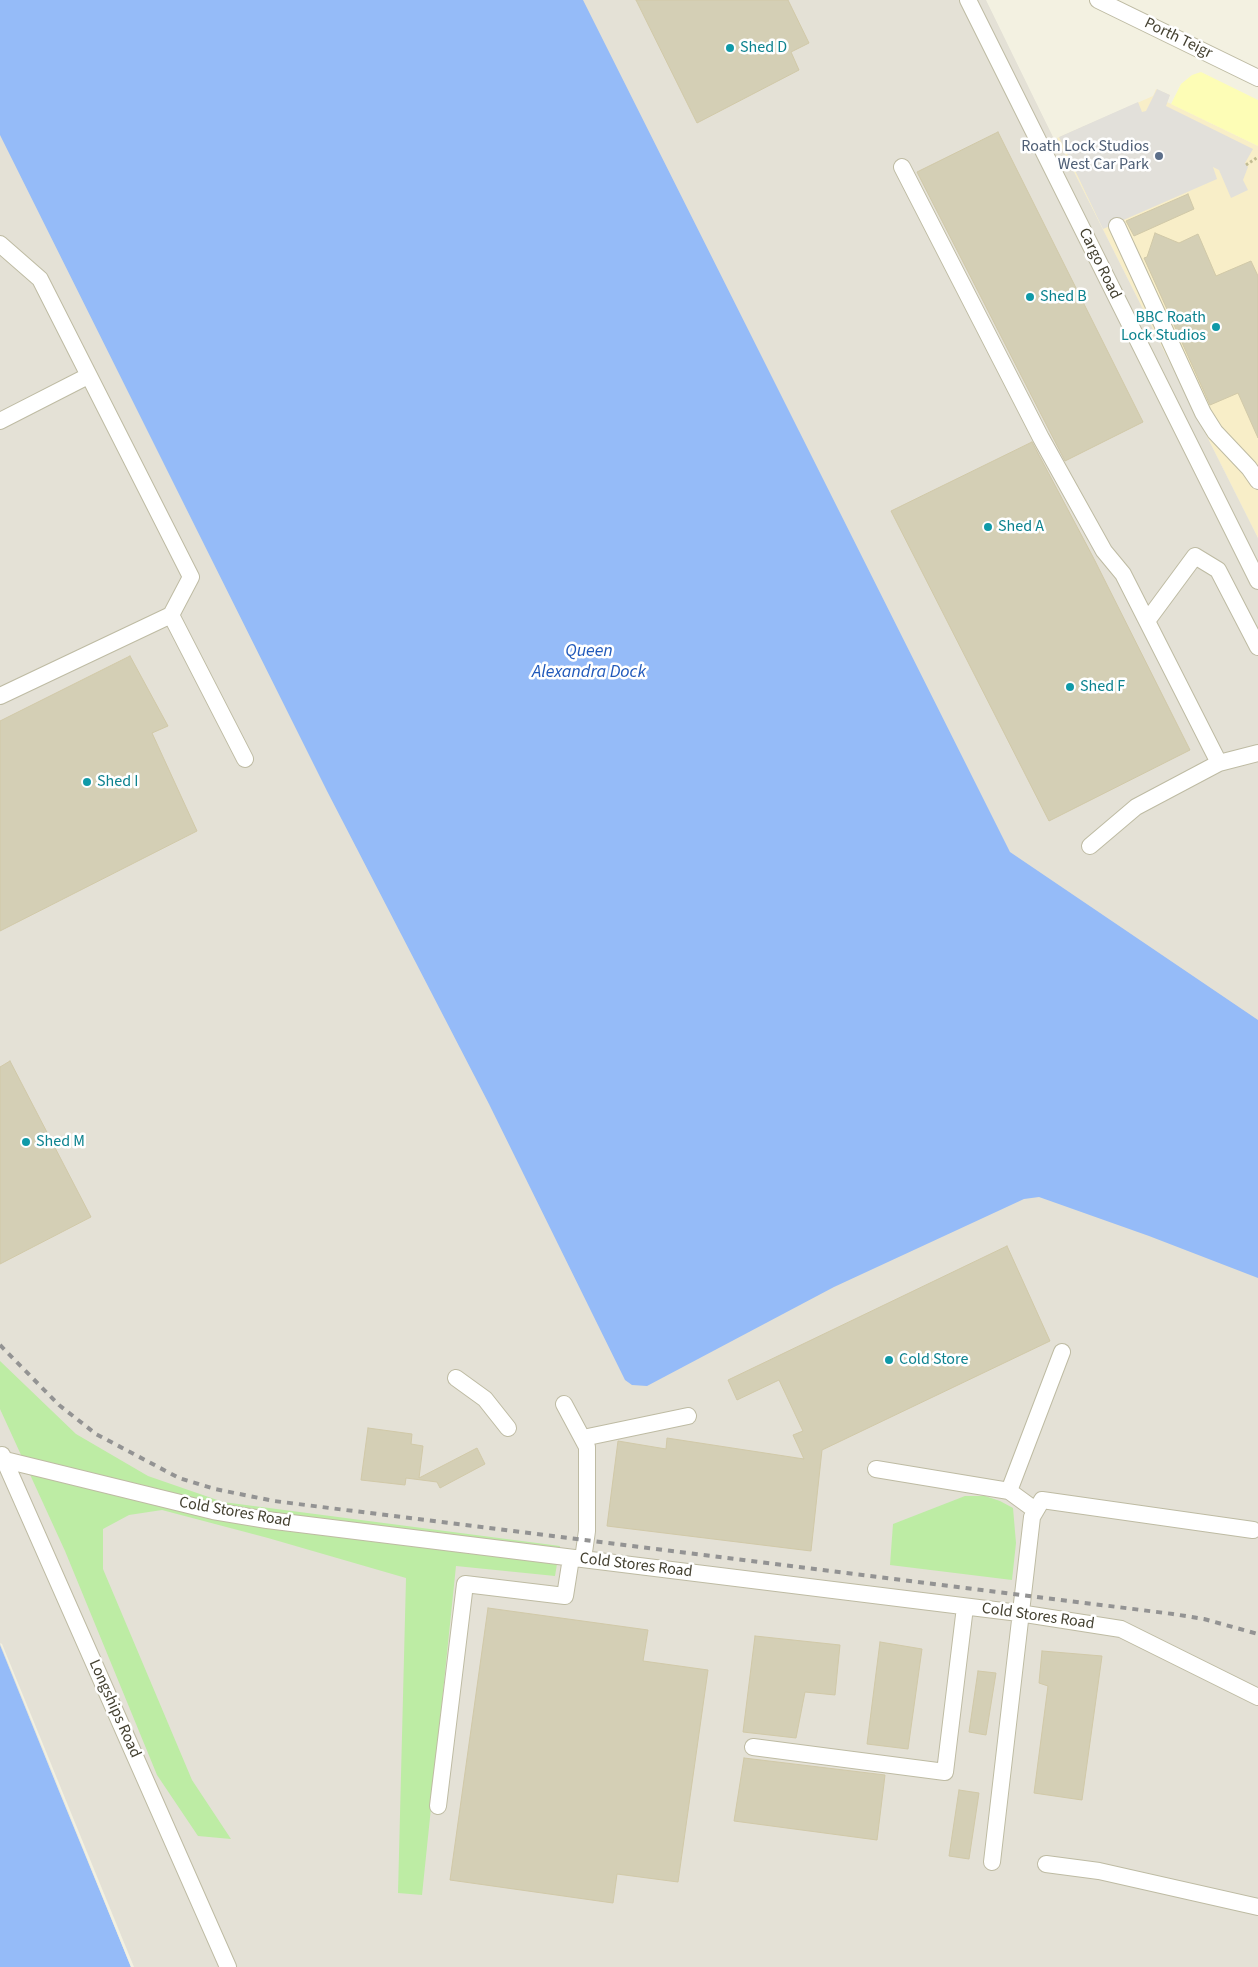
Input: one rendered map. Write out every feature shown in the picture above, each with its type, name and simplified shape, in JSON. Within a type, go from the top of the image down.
[{"type":"street","name":"Cargo Road","points":[[968,0],[1258,581]]},
{"type":"street","name":"Porth Teigr","points":[[1098,0],[1258,78]]},
{"type":"street","points":[[902,168],[1041,438],[1104,551],[1123,574],[1219,763]]},
{"type":"street","points":[[1117,226],[1206,419],[1258,481]]},
{"type":"street","points":[[0,244],[40,279],[191,577],[171,616],[0,696]]},
{"type":"street","points":[[0,421],[88,376]]},
{"type":"street","points":[[1147,621],[1195,556],[1218,570],[1258,647]]},
{"type":"street","points":[[171,616],[245,759]]},
{"type":"street","points":[[1090,846],[1136,807],[1219,763],[1258,753]]},
{"type":"street","points":[[1009,1491],[1062,1352]]},
{"type":"street","points":[[456,1378],[484,1399],[508,1428]]},
{"type":"street","points":[[438,1806],[465,1584],[565,1596],[587,1531],[587,1446],[564,1404]]},
{"type":"street","points":[[583,1438],[688,1416]]},
{"type":"street","name":"Cold Stores Road","points":[[2,1455],[213,1511],[267,1520],[1020,1613],[1121,1629],[1258,1697]]},
{"type":"street","name":"Longships Road","points":[[2,1455],[228,1967]]},
{"type":"street","points":[[876,1469],[1009,1491],[1035,1510]]},
{"type":"street","points":[[992,1862],[1032,1517],[1042,1500],[1253,1530]]},
{"type":"street","points":[[753,1747],[944,1772],[966,1607]]},
{"type":"street","points":[[1046,1864],[1099,1871],[1258,1906]]},
{"type":"path","points":[[1246,165],[1258,157]]},
{"type":"shaded area","points":[[0,0],[986,0],[1054,139],[1057,138],[1258,538],[1258,1967],[131,1967],[0,1645]]},
{"type":"shaded area","points":[[1156,89],[1170,95],[1167,102],[1258,146],[1258,538],[1057,138],[1153,96]]},
{"type":"shaded area","name":"Roath Lock Studios West Car Park","points":[[1157,89],[1170,95],[1166,106],[1253,149],[1245,163],[1248,167],[1243,180],[1248,190],[1231,198],[1219,170],[1213,167],[1217,179],[1103,229],[1059,137],[1138,102],[1142,112],[1146,111]]},
{"type":"shaded area","points":[[0,1361],[76,1434],[148,1476],[223,1502],[560,1546],[555,1576],[456,1566],[422,1895],[398,1893],[406,1578],[162,1510],[129,1515],[103,1529],[103,1569],[192,1780],[231,1839],[198,1836],[157,1775],[65,1551],[0,1409]]},
{"type":"shaded area","points":[[965,1496],[985,1496],[1013,1508],[1016,1543],[1012,1580],[890,1565],[893,1524]]},
{"type":"sand","points":[[1201,72],[1258,100],[1258,146],[1171,104],[1181,84],[1192,75]]},
{"type":"water","name":"Queen Alexandra Dock","points":[[0,0],[583,0],[1010,852],[1258,1020],[1258,1278],[1149,1236],[1039,1197],[1024,1199],[834,1287],[647,1386],[632,1385],[625,1380],[489,1104],[327,791],[0,135]]},
{"type":"water","points":[[0,1645],[59,1791],[131,1967],[0,1967]]},
{"type":"pier","points":[[0,1643],[2,1644],[134,1967],[131,1967]]},
{"type":"building","name":"Shed D","points":[[636,0],[788,0],[809,43],[791,52],[799,70],[697,123]]},
{"type":"building","name":"Shed B","points":[[998,132],[1143,422],[1065,461],[917,172]]},
{"type":"building","points":[[1188,194],[1194,209],[1134,236],[1126,221]]},
{"type":"building","name":"BBC Roath Lock Studios","points":[[1155,233],[1179,243],[1198,234],[1216,276],[1251,261],[1258,276],[1258,438],[1238,393],[1210,405],[1144,258],[1147,257]]},
{"type":"building","name":"Shed F","points":[[1032,442],[1093,557],[1190,750],[1049,821],[891,511]]},
{"type":"building","name":"Shed I","points":[[130,656],[168,726],[152,733],[197,831],[0,931],[0,721]]},
{"type":"building","name":"Shed M","points":[[10,1061],[91,1217],[0,1264],[0,1067]]},
{"type":"building","name":"Cold Store","points":[[1007,1246],[1050,1341],[822,1450],[811,1551],[607,1526],[618,1441],[666,1449],[667,1438],[804,1459],[793,1435],[803,1431],[779,1380],[737,1400],[728,1380]]},
{"type":"building","points":[[368,1428],[412,1434],[411,1444],[423,1446],[419,1478],[477,1448],[485,1464],[440,1488],[437,1482],[406,1478],[405,1485],[361,1480]]},
{"type":"building","points":[[488,1608],[648,1630],[643,1661],[708,1670],[678,1882],[617,1874],[613,1903],[450,1880]]},
{"type":"building","points":[[755,1636],[840,1645],[835,1695],[805,1692],[796,1738],[743,1732]]},
{"type":"building","points":[[880,1642],[922,1649],[908,1749],[867,1744]]},
{"type":"building","points":[[1042,1651],[1102,1656],[1082,1800],[1034,1793],[1048,1686],[1039,1683]]},
{"type":"building","points":[[978,1671],[996,1673],[986,1735],[969,1732]]},
{"type":"building","points":[[744,1758],[885,1775],[877,1840],[734,1821]]},
{"type":"building","points":[[959,1790],[979,1793],[969,1859],[949,1856]]},
{"type":"railway","points":[[0,1345],[59,1405],[96,1434],[179,1478],[215,1489],[274,1501],[1173,1614],[1204,1619],[1258,1634]]},
{"type":"place","name":"Shed D","points":[[730,48]]},
{"type":"place","name":"Roath Lock Studios West Car Park","points":[[1159,156]]},
{"type":"place","name":"Shed B","points":[[1030,297]]},
{"type":"place","name":"BBC Roath Lock Studios","points":[[1216,327]]},
{"type":"place","name":"Shed A","points":[[988,527]]},
{"type":"place","name":"Shed F","points":[[1070,687]]},
{"type":"place","name":"Shed I","points":[[87,782]]},
{"type":"place","name":"Shed M","points":[[26,1142]]},
{"type":"place","name":"Cold Store","points":[[889,1360]]}]
